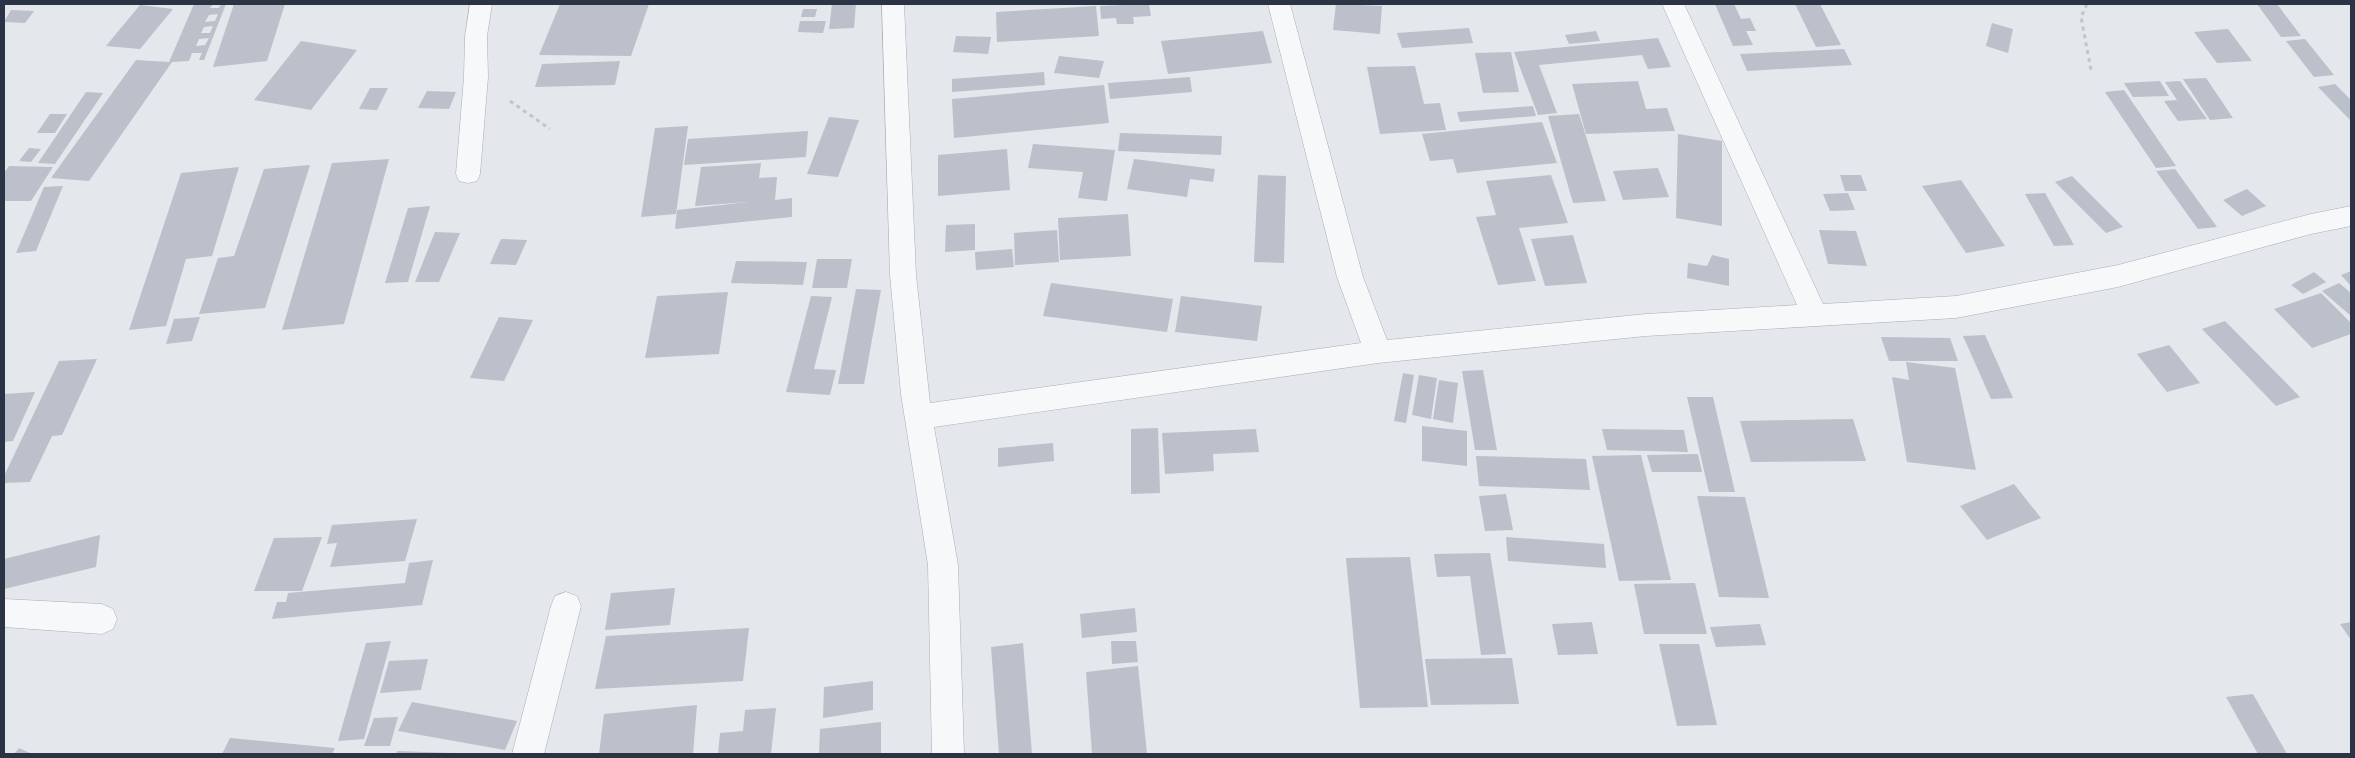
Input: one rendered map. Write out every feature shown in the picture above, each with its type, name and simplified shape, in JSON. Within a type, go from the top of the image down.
[{"type":"street","points":[[468,174],[476,78],[476,36],[481,4]]},
{"type":"street","points":[[894,4],[902,275],[912,370],[943,565],[948,754]]},
{"type":"street","points":[[1279,4],[1350,277],[1378,352]]},
{"type":"street","points":[[1673,4],[1815,316]]},
{"type":"street","points":[[920,417],[1378,352],[1646,325],[1815,316],[1965,305],[2118,276],[2311,224],[2351,216]]},
{"type":"street","points":[[528,754],[566,606]]},
{"type":"street","points":[[4,613],[102,619]]},
{"type":"path","points":[[2087,4],[2081,16],[2091,70]]},
{"type":"path","points":[[476,78],[550,129]]},
{"type":"building","points":[[194,4],[213,4],[210,8],[219,8],[221,4],[226,4],[204,60],[199,60],[202,53],[192,53],[189,61],[172,62],[89,181],[51,178],[136,60],[169,62]],"holes":[[[218,14],[215,21],[205,22],[209,15]],[[213,26],[210,33],[201,33],[204,27]],[[209,38],[205,45],[196,46],[199,39]]]},
{"type":"building","points":[[234,4],[285,4],[267,61],[213,67]]},
{"type":"building","points":[[560,4],[649,4],[631,56],[539,55]]},
{"type":"building","points":[[832,4],[856,4],[854,28],[829,29]]},
{"type":"building","points":[[1149,4],[1151,16],[1133,17],[1134,24],[1117,24],[1116,18],[1101,19],[1100,6]]},
{"type":"building","points":[[1336,4],[1382,6],[1380,34],[1333,30]]},
{"type":"building","points":[[1715,4],[1734,4],[1741,19],[1750,18],[1756,31],[1746,31],[1753,45],[1733,46]]},
{"type":"building","points":[[1795,4],[1820,4],[1841,45],[1816,47]]},
{"type":"building","points":[[2257,4],[2277,4],[2301,36],[2281,37]]},
{"type":"building","points":[[140,5],[173,9],[140,49],[106,46]]},
{"type":"building","points":[[1096,6],[1099,36],[997,42],[996,12]]},
{"type":"building","points":[[803,9],[817,9],[815,17],[801,17]]},
{"type":"building","points":[[11,10],[34,11],[25,23],[4,22]]},
{"type":"building","points":[[800,21],[826,21],[823,33],[798,32]]},
{"type":"building","points":[[1992,23],[2013,29],[2008,53],[1986,46]]},
{"type":"building","points":[[1469,28],[1473,43],[1402,48],[1397,33]]},
{"type":"building","points":[[2228,29],[2252,61],[2217,63],[2194,32]]},
{"type":"building","points":[[1263,31],[1272,63],[1168,74],[1161,41]]},
{"type":"building","points":[[1596,31],[1600,41],[1569,44],[1565,35]]},
{"type":"building","points":[[956,36],[991,37],[988,54],[953,52]]},
{"type":"building","points":[[1658,38],[1671,67],[1648,69],[1642,55],[1539,65],[1557,113],[1538,115],[1514,52]]},
{"type":"building","points":[[2305,39],[2334,75],[2314,77],[2286,41]]},
{"type":"building","points":[[301,41],[357,50],[311,110],[254,100]]},
{"type":"building","points":[[1844,49],[1852,65],[1747,71],[1740,54]]},
{"type":"building","points":[[1511,52],[1519,92],[1483,93],[1475,53]]},
{"type":"building","points":[[1059,56],[1104,61],[1099,78],[1054,73]]},
{"type":"building","points":[[620,61],[615,85],[535,87],[542,64]]},
{"type":"building","points":[[1415,66],[1424,104],[1440,103],[1446,130],[1380,134],[1367,67]]},
{"type":"building","points":[[1044,72],[1045,85],[952,92],[952,79]]},
{"type":"building","points":[[1190,77],[1192,92],[1110,99],[1108,83]]},
{"type":"building","points":[[2206,78],[2233,118],[2210,120],[2183,79]]},
{"type":"building","points":[[1638,81],[1646,109],[1667,108],[1675,131],[1586,134],[1572,84]]},
{"type":"building","points":[[2160,81],[2169,96],[2133,97],[2124,83]]},
{"type":"building","points":[[2180,81],[2207,119],[2178,121],[2164,101],[2177,100],[2165,82]]},
{"type":"building","points":[[2335,84],[2351,100],[2351,121],[2318,87]]},
{"type":"building","points":[[1104,85],[1109,123],[954,138],[952,99]]},
{"type":"building","points":[[370,88],[388,88],[377,110],[359,109]]},
{"type":"building","points":[[2124,90],[2176,166],[2156,168],[2105,92]]},
{"type":"building","points":[[427,91],[456,92],[449,109],[418,108]]},
{"type":"building","points":[[86,92],[103,93],[55,164],[38,163]]},
{"type":"building","points":[[1533,106],[1536,116],[1460,122],[1457,112]]},
{"type":"building","points":[[50,114],[67,114],[55,133],[37,133]]},
{"type":"building","points":[[1579,114],[1606,201],[1573,203],[1548,116]]},
{"type":"building","points":[[829,117],[859,120],[838,177],[807,174]]},
{"type":"building","points":[[1542,122],[1557,163],[1457,173],[1453,159],[1430,161],[1422,134]]},
{"type":"building","points":[[688,126],[676,214],[641,217],[655,128]]},
{"type":"building","points":[[808,131],[806,157],[684,165],[688,139]]},
{"type":"building","points":[[1120,133],[1222,136],[1221,155],[1118,151]]},
{"type":"building","points":[[1678,134],[1722,141],[1722,226],[1676,218]]},
{"type":"building","points":[[1033,144],[1115,150],[1107,201],[1078,198],[1083,172],[1028,168]]},
{"type":"building","points":[[29,148],[41,149],[31,162],[19,161]]},
{"type":"building","points":[[1007,149],[1010,190],[938,196],[938,155]]},
{"type":"building","points":[[389,159],[344,324],[282,330],[332,163]]},
{"type":"building","points":[[1134,159],[1215,169],[1213,182],[1190,179],[1187,197],[1127,189]]},
{"type":"building","points":[[761,163],[759,178],[777,177],[775,200],[792,198],[792,217],[675,229],[677,210],[748,202],[695,206],[701,167]]},
{"type":"building","points":[[310,165],[265,308],[199,314],[218,258],[234,256],[264,169]]},
{"type":"building","points":[[9,166],[53,167],[31,201],[4,201],[4,173]]},
{"type":"building","points":[[239,167],[212,256],[186,259],[166,326],[129,330],[181,173]]},
{"type":"building","points":[[1658,168],[1669,197],[1623,200],[1613,171]]},
{"type":"building","points":[[2175,169],[2217,227],[2198,229],[2156,171]]},
{"type":"building","points":[[1258,175],[1286,176],[1284,263],[1254,262]]},
{"type":"building","points":[[1551,175],[1568,223],[1519,228],[1536,281],[1498,285],[1476,217],[1496,215],[1486,181]]},
{"type":"building","points":[[1840,175],[1861,175],[1867,191],[1845,191]]},
{"type":"building","points":[[2072,176],[2123,227],[2106,233],[2055,182]]},
{"type":"building","points":[[1961,180],[2005,246],[1966,253],[1922,186]]},
{"type":"building","points":[[63,186],[36,251],[16,253],[44,187]]},
{"type":"building","points":[[2247,189],[2266,206],[2242,216],[2223,200]]},
{"type":"building","points":[[1848,193],[1855,210],[1830,211],[1823,194]]},
{"type":"building","points":[[2045,193],[2074,245],[2054,246],[2025,194]]},
{"type":"building","points":[[430,206],[408,282],[385,283],[408,208]]},
{"type":"building","points":[[1128,214],[1131,256],[1060,260],[1058,218]]},
{"type":"building","points":[[975,224],[975,250],[945,252],[946,225]]},
{"type":"building","points":[[1057,230],[1059,262],[1015,265],[1014,233]]},
{"type":"building","points":[[1819,230],[1856,231],[1867,266],[1828,264]]},
{"type":"building","points":[[435,232],[460,233],[439,282],[415,282]]},
{"type":"building","points":[[1573,235],[1587,283],[1545,286],[1531,239]]},
{"type":"building","points":[[501,239],[527,240],[516,265],[490,264]]},
{"type":"building","points":[[1012,249],[1014,267],[976,270],[975,252]]},
{"type":"building","points":[[1712,255],[1729,259],[1729,286],[1687,278],[1688,263],[1707,266]]},
{"type":"building","points":[[817,259],[852,259],[847,288],[812,288]]},
{"type":"building","points":[[736,261],[807,262],[803,285],[731,283]]},
{"type":"building","points":[[2351,271],[2351,286],[2341,275]]},
{"type":"building","points":[[2314,272],[2326,282],[2303,294],[2291,285]]},
{"type":"building","points":[[1051,283],[1173,299],[1167,332],[1043,316]]},
{"type":"building","points":[[2339,283],[2351,293],[2351,316],[2322,291]]},
{"type":"building","points":[[856,289],[881,290],[864,384],[838,384]]},
{"type":"building","points":[[728,292],[719,354],[645,358],[657,296]]},
{"type":"building","points":[[2321,293],[2351,323],[2351,334],[2312,348],[2274,309]]},
{"type":"building","points":[[811,296],[832,297],[814,369],[836,370],[830,395],[786,392]]},
{"type":"building","points":[[1181,296],[1262,306],[1257,341],[1175,332]]},
{"type":"building","points":[[200,317],[192,341],[166,344],[174,319]]},
{"type":"building","points":[[499,317],[533,320],[504,381],[470,378]]},
{"type":"building","points":[[2225,321],[2300,397],[2276,406],[2202,329]]},
{"type":"building","points":[[1985,335],[2013,398],[1991,399],[1963,336]]},
{"type":"building","points":[[1881,337],[1950,338],[1958,361],[1889,361]]},
{"type":"building","points":[[2169,345],[2200,383],[2167,392],[2137,354]]},
{"type":"building","points":[[97,359],[62,435],[52,436],[30,482],[4,483],[4,476],[59,361]]},
{"type":"building","points":[[1906,362],[1955,368],[1976,470],[1907,462],[1892,377],[1909,380]]},
{"type":"building","points":[[1483,370],[1497,450],[1475,450],[1462,371]]},
{"type":"building","points":[[1403,373],[1414,375],[1406,423],[1394,421]]},
{"type":"building","points":[[1419,375],[1437,378],[1431,419],[1412,415]]},
{"type":"building","points":[[1439,380],[1458,383],[1453,423],[1433,419]]},
{"type":"building","points":[[35,392],[13,441],[4,442],[4,394]]},
{"type":"building","points":[[1687,397],[1713,397],[1735,492],[1709,492]]},
{"type":"building","points":[[1853,419],[1866,461],[1751,462],[1740,421]]},
{"type":"building","points":[[1422,426],[1467,431],[1467,466],[1422,461]]},
{"type":"building","points":[[1158,428],[1160,493],[1131,494],[1131,429]]},
{"type":"building","points":[[1256,429],[1259,452],[1213,454],[1214,471],[1165,474],[1162,433]]},
{"type":"building","points":[[1602,429],[1684,430],[1688,452],[1607,450]]},
{"type":"building","points":[[1053,443],[1054,461],[998,467],[998,448]]},
{"type":"building","points":[[1698,454],[1702,472],[1652,472],[1647,455]]},
{"type":"building","points":[[1641,455],[1671,580],[1619,581],[1592,456]]},
{"type":"building","points":[[1476,456],[1586,459],[1590,490],[1479,486]]},
{"type":"building","points":[[2014,484],[2041,518],[1987,540],[1960,506]]},
{"type":"building","points":[[1506,494],[1513,530],[1485,531],[1479,496]]},
{"type":"building","points":[[1697,496],[1745,497],[1769,598],[1719,597]]},
{"type":"building","points":[[417,519],[405,561],[330,567],[337,543],[327,544],[332,525]]},
{"type":"building","points":[[100,535],[96,567],[4,589],[4,559]]},
{"type":"building","points":[[322,537],[302,591],[254,591],[274,538]]},
{"type":"building","points":[[1506,537],[1604,544],[1606,568],[1508,561]]},
{"type":"building","points":[[1490,553],[1506,654],[1481,655],[1470,576],[1437,577],[1434,554]]},
{"type":"building","points":[[1410,557],[1428,707],[1360,708],[1346,558]]},
{"type":"building","points":[[433,560],[422,605],[272,619],[277,602],[286,602],[288,593],[405,583],[409,563]]},
{"type":"building","points":[[1695,583],[1707,634],[1644,634],[1634,584]]},
{"type":"building","points":[[675,588],[670,625],[605,630],[611,593]]},
{"type":"building","points":[[1135,608],[1137,632],[1082,638],[1080,614]]},
{"type":"building","points":[[1592,622],[1598,654],[1558,655],[1552,624]]},
{"type":"building","points":[[2351,622],[2351,640],[2340,624]]},
{"type":"building","points":[[1760,624],[1766,645],[1716,647],[1710,627]]},
{"type":"building","points":[[749,628],[743,681],[595,689],[606,636]]},
{"type":"building","points":[[391,641],[364,739],[338,741],[366,643]]},
{"type":"building","points":[[1111,641],[1136,641],[1138,662],[1112,664]]},
{"type":"building","points":[[1023,643],[1032,754],[999,754],[991,647]]},
{"type":"building","points":[[1659,644],[1699,644],[1717,725],[1677,726]]},
{"type":"building","points":[[1512,658],[1519,704],[1431,705],[1425,659]]},
{"type":"building","points":[[428,659],[421,690],[380,693],[389,661]]},
{"type":"building","points":[[1138,666],[1147,754],[1092,754],[1086,672]]},
{"type":"building","points":[[873,681],[873,710],[823,718],[824,687]]},
{"type":"building","points":[[2253,694],[2287,754],[2258,754],[2226,697]]},
{"type":"building","points":[[412,702],[517,721],[505,750],[398,731]]},
{"type":"building","points":[[697,705],[693,754],[599,754],[604,714]]},
{"type":"building","points":[[776,708],[771,754],[718,754],[720,733],[743,731],[745,710]]},
{"type":"building","points":[[398,717],[390,746],[364,746],[374,718]]},
{"type":"building","points":[[881,722],[881,754],[819,754],[820,729]]},
{"type":"building","points":[[230,738],[335,748],[332,754],[222,754]]},
{"type":"building","points":[[19,748],[32,754],[14,754]]},
{"type":"building","points":[[397,751],[452,753],[452,754],[396,754]]}]
